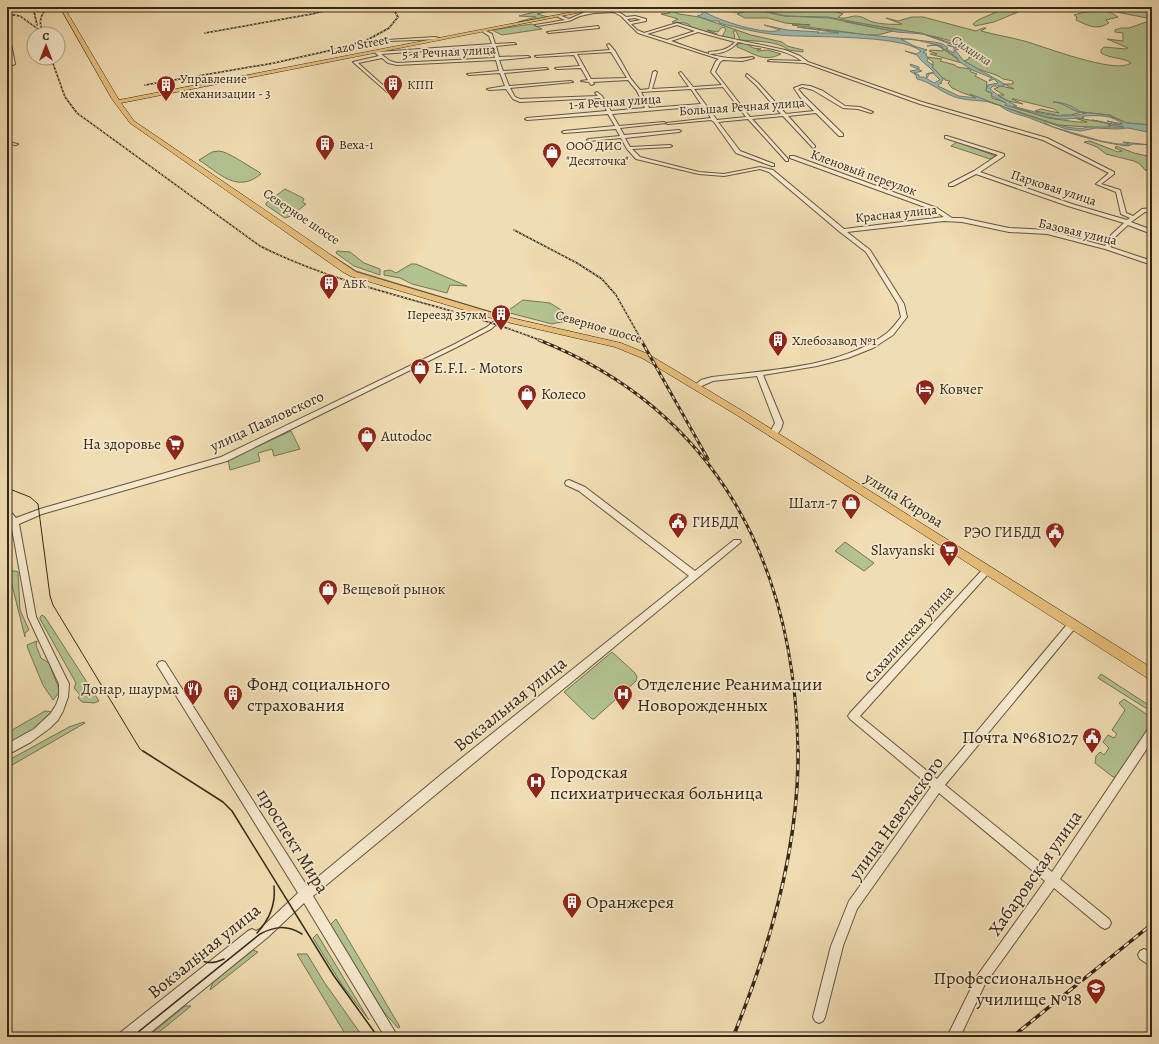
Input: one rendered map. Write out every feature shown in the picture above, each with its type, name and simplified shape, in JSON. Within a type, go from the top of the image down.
[{"type":"main road","name":"Северное шоссе","points":[[62,7],[120,103],[141,126],[328,254],[364,272],[503,316],[623,344],[650,355],[680,376]]},
{"type":"main road","name":"Северное шоссе","points":[[66,7],[81,37]]},
{"type":"main road","name":"Lazo Street","points":[[120,103],[379,54],[441,39],[605,7]]},
{"type":"main road","name":"улица Кирова","points":[[680,376],[1152,675]]},
{"type":"street","points":[[555,34],[537,25],[569,20],[573,17],[608,10],[619,13],[637,31],[644,34],[722,59],[743,60],[752,58]]},
{"type":"street","points":[[559,16],[569,20]]},
{"type":"street","points":[[624,18],[635,17],[645,20],[629,23]]},
{"type":"street","points":[[644,34],[675,24],[737,41],[784,51],[799,57],[804,62]]},
{"type":"street","points":[[550,32],[598,27]]},
{"type":"street","points":[[484,31],[491,35],[502,72],[513,96],[518,100],[526,101],[598,94]]},
{"type":"street","points":[[667,41],[697,31]]},
{"type":"street","points":[[7,34],[13,64]]},
{"type":"street","points":[[389,40],[441,39]]},
{"type":"street","points":[[703,53],[719,52],[732,47],[737,41]]},
{"type":"street","points":[[394,97],[355,62],[379,54],[514,44]]},
{"type":"street","points":[[609,45],[629,79],[639,91],[648,110]]},
{"type":"street","points":[[537,56],[613,51]]},
{"type":"street","name":"5-я Речная улица","points":[[379,54],[389,62],[397,64],[528,57]]},
{"type":"street","points":[[575,54],[629,148],[638,158],[699,173],[724,175],[760,168],[771,170],[842,231]]},
{"type":"street","points":[[722,59],[718,61],[713,72],[749,118],[786,160]]},
{"type":"street","points":[[770,61],[804,62],[921,103],[1049,140],[1112,173],[1098,184],[1118,191],[1124,214],[1135,218]]},
{"type":"street","points":[[557,68],[582,67]]},
{"type":"street","points":[[469,74],[546,69]]},
{"type":"street","points":[[650,91],[655,72]]},
{"type":"street","points":[[681,73],[738,152],[772,165]]},
{"type":"street","points":[[747,75],[813,147]]},
{"type":"street","points":[[583,81],[629,79]]},
{"type":"street","points":[[489,89],[571,82]]},
{"type":"street","points":[[639,91],[724,86]]},
{"type":"street","points":[[841,135],[801,96],[796,88],[802,86],[814,88],[843,106],[871,112]]},
{"type":"street","name":"1-я Речная улица","points":[[527,118],[704,106]]},
{"type":"street","name":"Большая Речная улица","points":[[564,132],[712,119],[715,121],[818,112]]},
{"type":"street","points":[[590,140],[679,131]]},
{"type":"street","points":[[947,137],[1002,156],[951,185]]},
{"type":"street","points":[[7,143],[16,144]]},
{"type":"street","points":[[629,148],[670,146]]},
{"type":"street","name":"Кленовый переулок","points":[[792,156],[935,209],[950,219]]},
{"type":"street","name":"Парковая улица","points":[[976,172],[1152,232]]},
{"type":"street","points":[[1107,248],[1113,235],[1127,223],[1144,210],[1152,210]]},
{"type":"street","name":"Красная улица","points":[[842,231],[950,219],[969,221],[998,228]]},
{"type":"street","name":"Базовая улица","points":[[998,228],[1047,232],[1107,248],[1152,263]]},
{"type":"street","name":"Красная улица","points":[[697,386],[712,379],[815,365],[865,350],[888,336],[900,325],[904,317],[904,312],[885,276],[868,251],[842,231]]},
{"type":"street","name":"улица Павловского","points":[[15,522],[47,510],[224,459],[414,367],[489,328],[503,316]]},
{"type":"street","points":[[759,372],[778,423],[777,429],[772,434]]},
{"type":"street","points":[[569,483],[582,489],[695,576]]},
{"type":"street","points":[[7,512],[15,522],[32,617],[64,684],[65,694],[62,705],[55,717],[31,736],[7,750]]},
{"type":"street","name":"Вокзальная улица","points":[[126,1037],[255,932],[306,894],[738,542]]},
{"type":"street","name":"Сахалинская улица","points":[[938,786],[853,716],[987,570]]},
{"type":"street","name":"улица Невельского","points":[[819,1017],[845,921],[853,905],[938,786],[1073,624]]},
{"type":"street","name":"проспект Мира","points":[[162,665],[306,894],[392,1037]]},
{"type":"street","name":"Хабаровская улица","points":[[953,1037],[981,980],[1053,880],[1152,732]]},
{"type":"street","points":[[938,786],[1105,923]]},
{"type":"street","name":"Вокзальная улица","points":[[135,1037],[264,932],[306,894]]},
{"type":"green space","points":[[553,7],[567,7],[537,14],[548,17],[518,22],[536,17],[519,16]]},
{"type":"green space","points":[[637,7],[667,7],[661,9],[699,17],[751,35],[782,42],[787,46],[803,50],[803,52],[788,50],[772,43],[740,40],[736,31],[733,31],[735,37],[733,39],[722,37],[726,29],[723,27],[718,32],[707,30],[717,34],[714,35],[689,28],[690,25],[685,23],[672,22],[678,19],[661,14],[670,13],[667,11],[645,11]]},
{"type":"green space","points":[[721,7],[828,7],[826,8],[843,14],[838,17],[840,18],[858,16],[881,24],[902,24],[886,18],[898,21],[912,17],[923,17],[976,31],[986,28],[981,31],[1024,41],[1096,63],[1123,66],[1131,63],[1105,55],[1101,53],[1101,50],[1104,47],[1128,48],[1107,39],[1123,41],[1123,33],[1115,32],[1115,30],[1129,28],[1152,20],[1152,125],[1126,123],[1110,115],[1082,112],[1061,116],[1035,111],[1041,109],[1059,113],[1054,109],[1014,99],[1012,99],[1023,104],[1008,101],[998,95],[1004,95],[994,89],[1001,86],[1014,89],[1004,84],[1013,84],[1013,81],[1003,79],[974,67],[964,61],[969,59],[969,57],[978,56],[971,49],[939,38],[849,21],[846,22],[893,31],[878,35],[868,35],[792,25],[810,25],[785,23],[768,18],[745,18],[737,14],[744,12],[734,12]]},
{"type":"green space","points":[[999,7],[1006,7],[1012,12],[1018,12],[994,22],[975,26],[973,24],[978,20],[1003,9]]},
{"type":"green space","points":[[1091,7],[1152,7],[1152,19]]},
{"type":"green space","points":[[1105,11],[1118,17],[1106,20],[1109,23],[1100,27],[1084,24],[1076,20],[1077,17],[1074,15],[1085,12]]},
{"type":"green space","points":[[532,24],[542,29],[502,35],[492,30]]},
{"type":"green space","points":[[746,43],[753,48],[761,49],[757,50],[758,51],[768,50],[781,54],[769,58],[759,56],[737,47],[737,44]]},
{"type":"green space","points":[[943,49],[962,63],[930,54],[937,54],[929,51],[943,51]]},
{"type":"green space","points":[[927,57],[942,59],[940,61],[955,65],[957,67],[970,69],[971,72],[977,74],[975,76],[987,82],[986,91],[992,93],[992,98],[1007,103],[1005,105],[1048,118],[1087,122],[1075,118],[1078,118],[1112,124],[1109,127],[1103,128],[1058,125],[963,93],[952,88],[948,83],[950,81],[945,80],[932,67],[933,62]]},
{"type":"green space","points":[[1090,141],[1118,152],[1122,151],[1115,148],[1116,146],[1134,153],[1148,156],[1148,153],[1152,154],[1152,172],[1145,170],[1140,164],[1134,161],[1106,154],[1097,147],[1084,142]]},
{"type":"green space","points":[[957,142],[996,156],[990,159],[951,146]]},
{"type":"green space","points":[[219,151],[233,156],[261,174],[252,180],[236,182],[221,175],[199,160],[212,152]]},
{"type":"green space","points":[[285,189],[303,198],[304,200],[302,202],[306,204],[291,216],[285,218],[266,205],[266,203]]},
{"type":"green space","points":[[337,251],[350,252],[364,263],[380,269],[380,275],[354,266],[336,253]]},
{"type":"green space","points":[[331,256],[356,271],[495,313],[356,273]]},
{"type":"green space","points":[[411,264],[416,264],[467,286],[450,285],[447,293],[412,284],[400,278],[384,275],[384,271],[390,270],[396,273]]},
{"type":"green space","points":[[523,300],[550,303],[566,313],[562,318],[568,320],[552,324],[506,312]]},
{"type":"green space","points":[[291,431],[300,449],[274,456],[272,449],[258,453],[260,461],[230,470],[228,459]]},
{"type":"green space","points":[[845,542],[874,563],[864,571],[835,551]]},
{"type":"green space","points":[[11,571],[18,572],[20,610],[29,630],[25,633],[25,637],[9,573]]},
{"type":"green space","points":[[42,615],[45,617],[99,701],[94,703],[82,702],[78,698],[80,695],[74,688],[76,683],[40,619]]},
{"type":"green space","points":[[37,641],[36,645],[41,658],[49,663],[59,689],[58,694],[53,700],[43,685],[28,649],[27,645]]},
{"type":"green space","points":[[612,652],[635,673],[637,677],[636,681],[594,719],[592,719],[564,692]]},
{"type":"green space","points":[[1101,674],[1150,706],[1152,704],[1152,712],[1098,678]]},
{"type":"green space","points":[[1124,699],[1152,718],[1152,726],[1118,777],[1113,777],[1095,763],[1096,756],[1100,752],[1104,755],[1109,748],[1103,742],[1108,735],[1114,738],[1117,734],[1112,730],[1125,710],[1119,703]]},
{"type":"green space","points":[[45,711],[52,712],[32,731],[7,745],[7,733]]},
{"type":"green space","points":[[84,722],[85,723],[7,768],[7,761],[69,727]]},
{"type":"green space","points":[[336,919],[400,1027],[398,1028],[383,1011],[330,925]]},
{"type":"green space","points":[[317,934],[369,1020],[342,985],[313,938]]},
{"type":"green space","points":[[253,950],[258,952],[210,990],[213,982]]},
{"type":"green space","points":[[297,954],[307,954],[324,982],[363,1037],[347,1037]]},
{"type":"green space","points":[[185,1006],[191,1006],[153,1037],[147,1037]]},
{"type":"water","points":[[697,7],[706,7],[705,12],[730,23],[764,31],[780,30],[764,25],[787,30],[819,32],[817,33],[839,33],[797,27],[906,39],[901,39],[914,46],[927,50],[923,52],[927,54],[927,61],[933,65],[932,67],[943,80],[938,86],[959,96],[976,98],[970,94],[999,105],[985,101],[966,100],[954,97],[926,82],[917,79],[916,75],[910,71],[918,69],[910,64],[919,67],[919,70],[922,71],[914,73],[919,75],[919,77],[924,77],[934,83],[940,80],[933,73],[929,74],[927,78],[926,74],[934,72],[917,55],[905,51],[917,54],[921,51],[910,46],[875,39],[793,36],[764,33],[726,25],[719,23],[719,21],[712,21],[697,16],[703,14]]},
{"type":"water","points":[[761,9],[760,10],[786,16],[828,17],[921,33],[957,45],[960,49],[955,50],[964,61],[1003,83],[1004,86],[993,86],[990,89],[1000,97],[1017,106],[1013,106],[1059,116],[1086,113],[1075,111],[1053,102],[1061,103],[1081,112],[1108,115],[1127,123],[1152,125],[1152,133],[1128,128],[1096,128],[1081,131],[1066,129],[1044,121],[1053,127],[1012,112],[999,105],[1065,127],[1124,127],[1108,125],[1111,124],[1092,120],[1118,125],[1121,125],[1107,121],[1123,124],[1105,116],[1085,116],[1082,117],[1084,118],[1059,119],[1045,117],[1005,105],[1006,103],[992,96],[992,93],[986,91],[988,85],[998,83],[994,79],[989,81],[992,78],[972,70],[957,60],[958,59],[956,57],[942,46],[917,40],[943,44],[948,48],[946,49],[954,53],[954,47],[957,48],[953,45],[923,34],[897,32],[829,18],[784,16],[757,10]]},
{"type":"water","points":[[1054,127],[1101,141],[1118,144],[1129,144],[1123,142],[1150,145],[1133,144],[1128,146],[1102,142]]},
{"type":"tram line","points":[[7,488],[30,497],[38,504],[50,596],[53,605],[140,749],[144,752]]},
{"type":"tram line","points":[[143,751],[223,802],[232,811],[334,976],[378,1037]]},
{"type":"tram line","points":[[257,933],[265,923],[271,911],[274,899],[274,886]]},
{"type":"tram line","points":[[132,1037],[260,934],[276,928],[291,929],[302,934]]},
{"type":"tram line","points":[[195,954],[198,958],[205,962],[212,963],[224,959]]},
{"type":"railway","points":[[33,7],[37,25]]},
{"type":"railway","points":[[41,26],[41,17],[48,7]]},
{"type":"railway","points":[[225,8],[231,7]]},
{"type":"railway","points":[[205,33],[312,14],[339,7]]},
{"type":"railway","points":[[145,85],[274,63],[341,48],[369,39],[389,28],[398,17],[395,12],[387,7]]},
{"type":"railway","points":[[7,14],[20,16],[34,26]]},
{"type":"railway","points":[[54,66],[65,97],[77,113],[260,246],[329,275],[472,317],[542,341]]},
{"type":"railway","points":[[514,230],[577,263],[602,279],[616,295],[642,341]]},
{"type":"railway","points":[[539,340],[602,371],[655,409],[699,453],[735,503],[762,559],[782,619],[793,684],[798,752]]},
{"type":"railway","points":[[641,340],[708,459]]},
{"type":"railway","points":[[733,1037],[759,968],[780,897],[788,861],[793,824],[797,788],[798,752]]},
{"type":"railway","points":[[1012,1037],[1152,924]]},
{"type":"place","name":"КПП","points":[[393,101]]},
{"type":"place","name":"Управление механизации - 3","points":[[166,102]]},
{"type":"place","name":"Веха-1","points":[[325,161]]},
{"type":"place","name":"ООО ДИС \"Десяточка\"","points":[[552,169]]},
{"type":"place","name":"АБК","points":[[329,300]]},
{"type":"place","name":"Переезд 357км","points":[[501,331]]},
{"type":"place","name":"Хлебозавод №1","points":[[778,357]]},
{"type":"place","name":"E.F.I. - Motors","points":[[420,385]]},
{"type":"place","name":"Ковчег","points":[[925,406]]},
{"type":"place","name":"Колесо","points":[[527,411]]},
{"type":"place","name":"Autodoc","points":[[367,453]]},
{"type":"place","name":"На здоровье","points":[[175,461]]},
{"type":"place","name":"Шатл-7","points":[[851,520]]},
{"type":"place","name":"ГИБДД","points":[[678,539]]},
{"type":"place","name":"РЭО ГИБДД","points":[[1055,549]]},
{"type":"place","name":"Slavyanski","points":[[949,567]]},
{"type":"place","name":"Вещевой рынок","points":[[328,606]]},
{"type":"place","name":"Донар, шаурма","points":[[193,706]]},
{"type":"place","name":"Фонд социального страхования","points":[[233,711]]},
{"type":"place","name":"Отделение Реанимации Новорожденных","points":[[623,711]]},
{"type":"place","name":"Почта №681027","points":[[1092,754]]},
{"type":"place","name":"Городская психиатрическая больница","points":[[536,799]]},
{"type":"place","name":"Оранжерея","points":[[572,919]]},
{"type":"place","name":"Профессиональное училище №18","points":[[1096,1005]]},
{"type":"water label","name":"Силинка","points":[[972,50]]}]
